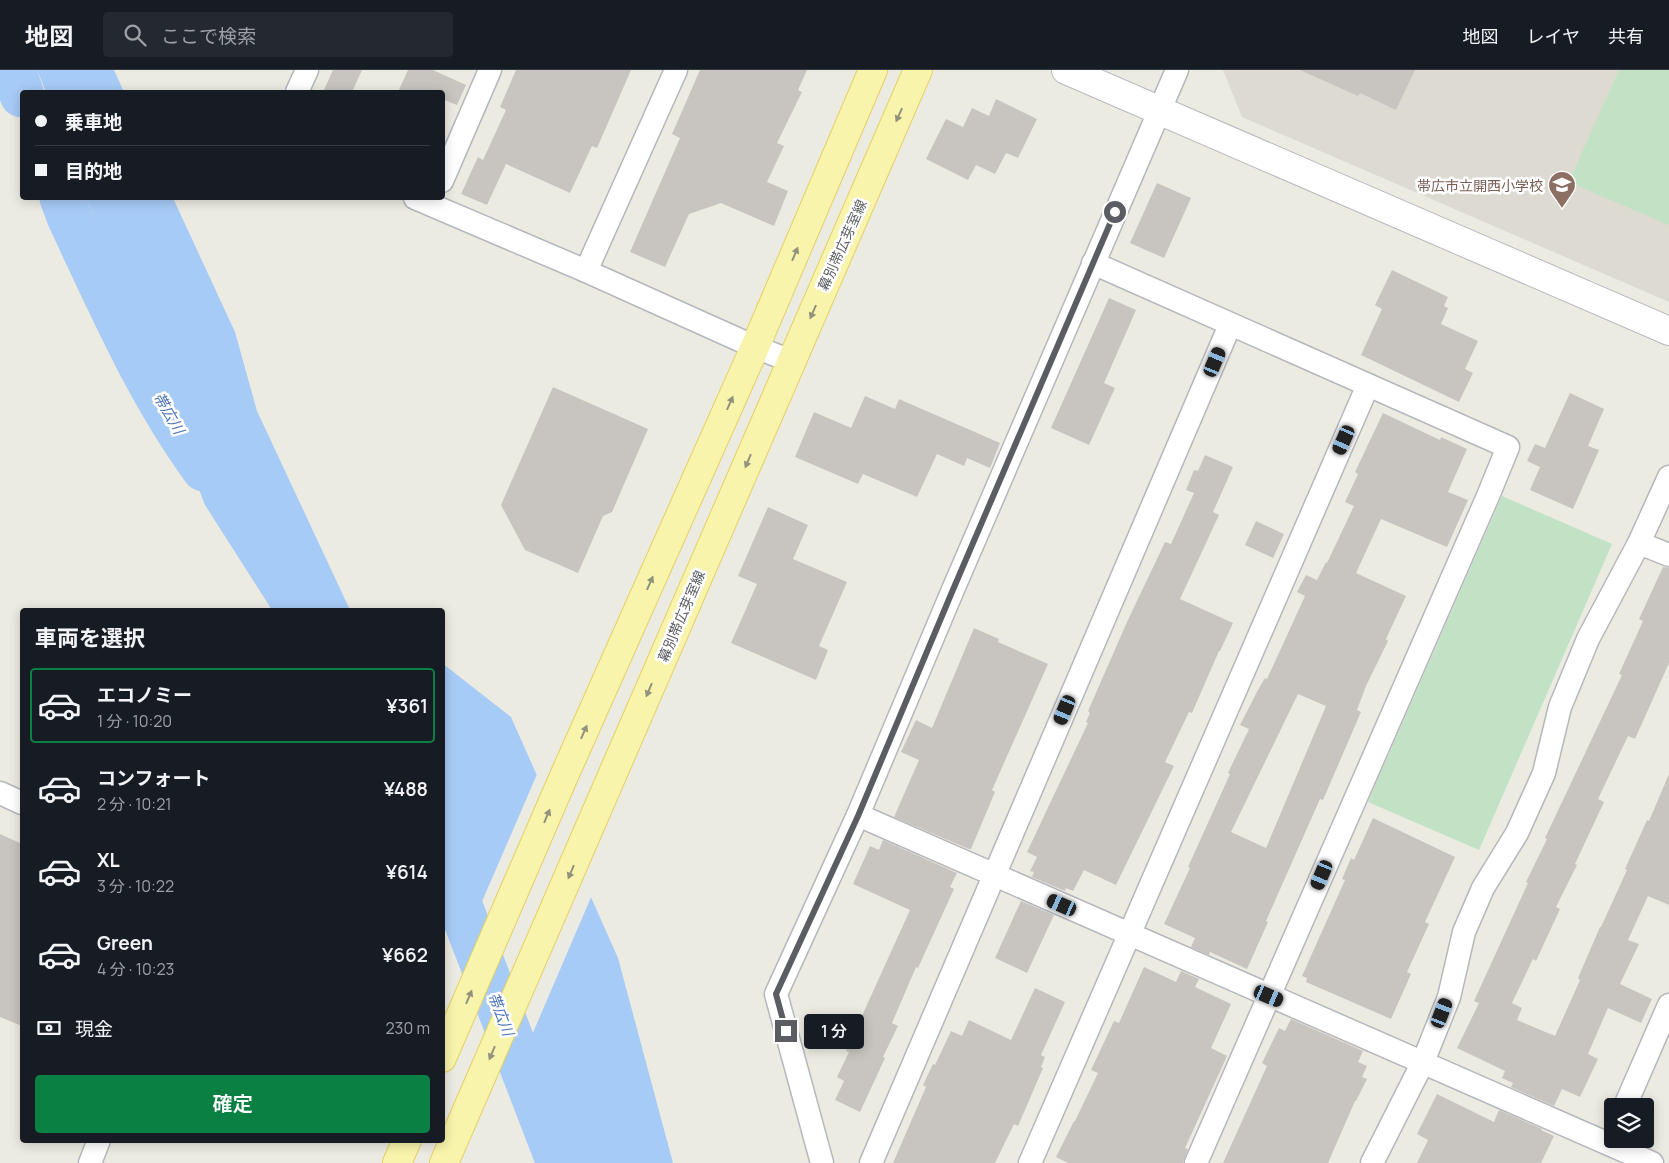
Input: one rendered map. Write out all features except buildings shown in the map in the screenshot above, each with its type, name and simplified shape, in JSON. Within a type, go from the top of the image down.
[{"type":"main road","points":[[445,1051],[564,776],[755,347],[873,70]]},
{"type":"main road","name":"幕別帯広芽室線","points":[[444,1163],[918,70]]},
{"type":"street","points":[[298,90],[307,70]]},
{"type":"street","points":[[445,174],[490,70]]},
{"type":"street","points":[[586,270],[676,70]]},
{"type":"street","points":[[1066,70],[1669,331]]},
{"type":"street","points":[[822,1163],[776,994],[858,816],[1177,70]]},
{"type":"street","points":[[428,200],[755,347],[791,361]]},
{"type":"street","points":[[1093,263],[1508,447],[1196,1163]]},
{"type":"street","points":[[870,1163],[1230,325]]},
{"type":"street","points":[[1030,1163],[1368,385]]},
{"type":"street","points":[[1372,1163],[1423,1062],[1449,997],[1464,932],[1483,888],[1517,833],[1544,773],[1560,707],[1588,639],[1639,543],[1669,477]]},
{"type":"street","points":[[1639,543],[1669,555]]},
{"type":"street","points":[[0,793],[20,802]]},
{"type":"street","points":[[858,816],[1423,1062],[1604,1146]]},
{"type":"street","points":[[1628,1098],[1669,1004]]},
{"type":"street","points":[[90,1163],[98,1143]]},
{"type":"street","points":[[1608,1148],[1652,1163]]},
{"type":"shaded area","name":"帯広市立開西小学校","points":[[1223,70],[1669,70],[1669,302],[1242,117]]},
{"type":"green space","points":[[1619,70],[1669,70],[1669,225],[1569,182]]},
{"type":"green space","points":[[1502,496],[1612,544],[1479,850],[1368,802]]},
{"type":"water","points":[[37,70],[114,70],[123,90],[45,90]]},
{"type":"water","points":[[87,200],[174,200],[235,332],[257,411],[349,608],[271,608],[205,505]]},
{"type":"water","points":[[445,665],[511,717],[618,958],[673,1163],[580,1163],[445,895]]},
{"type":"pier","points":[[538,772],[592,895],[523,1056],[465,941]]},
{"type":"waterway","name":"帯広川","points":[[13,70],[20,90]]},
{"type":"waterway","name":"帯広川","points":[[63,200],[131,347],[165,409],[204,469]]},
{"type":"waterway","name":"帯広川","points":[[445,870],[559,1163]]},
{"type":"place","name":"帯広市立開西小学校","points":[[1562,209]]},
{"type":"route","points":[[786,1031],[776,994],[858,816],[1115,212]]}]
